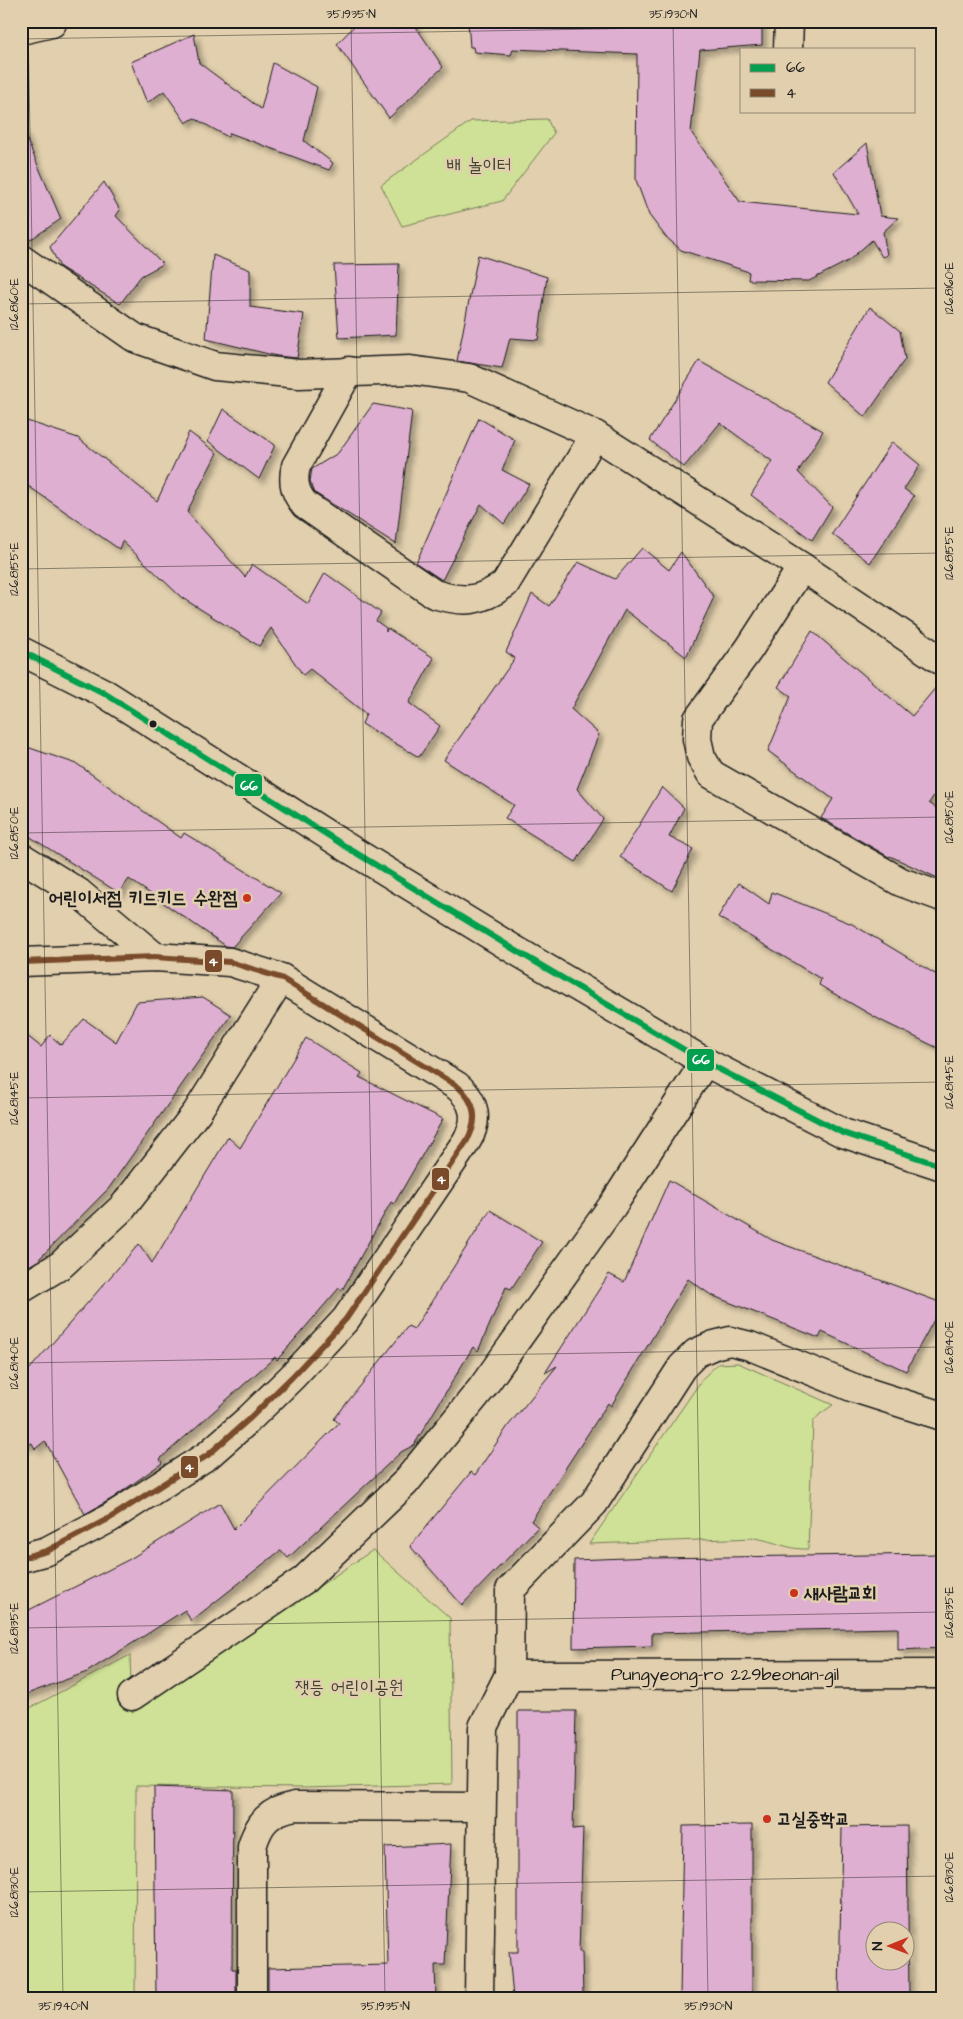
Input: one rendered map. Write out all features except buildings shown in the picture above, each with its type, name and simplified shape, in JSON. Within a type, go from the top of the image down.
[{"type":"street","points":[[788,48],[789,21]]},
{"type":"street","points":[[21,30],[52,23]]},
{"type":"street","points":[[21,259],[135,338],[215,366],[299,374],[410,370],[469,378],[595,435],[802,567],[942,660]]},
{"type":"street","points":[[349,371],[296,466],[294,487],[298,497],[305,505],[434,594],[452,600],[472,600],[490,594],[505,584],[595,435]]},
{"type":"street","points":[[802,567],[749,649],[698,719],[697,738],[702,757],[711,774],[901,882],[942,897]]},
{"type":"street","points":[[21,652],[104,693],[348,848],[506,945],[705,1062],[843,1133],[942,1166]]},
{"type":"street","points":[[21,857],[79,893],[155,957]]},
{"type":"street","points":[[21,962],[155,957],[230,962],[281,978],[457,1086],[471,1102],[474,1112],[474,1123],[471,1133],[346,1319],[292,1377],[249,1419],[208,1455],[110,1518],[47,1551],[21,1558]]},
{"type":"street","points":[[21,1290],[62,1265],[123,1206],[197,1112],[281,978]]},
{"type":"street","points":[[132,1696],[304,1580],[404,1483],[482,1388],[613,1205],[705,1062]]},
{"type":"street","points":[[479,1998],[483,1727],[508,1675],[510,1590],[594,1503],[682,1367],[696,1353],[714,1345],[730,1341],[750,1346],[854,1388],[942,1416]]},
{"type":"street","name":"Pungyeong-ro 229beonan-gil","points":[[508,1675],[942,1674]]},
{"type":"street","points":[[252,1998],[251,1854],[256,1833],[265,1820],[278,1810],[295,1806],[481,1807]]},
{"type":"green space","name":"배 놀이터","points":[[547,119],[554,133],[502,201],[402,226],[381,185],[471,121]]},
{"type":"green space","points":[[738,1363],[833,1405],[820,1414],[813,1422],[808,1549],[794,1548],[755,1538],[589,1544],[703,1378],[718,1364]]},
{"type":"green space","name":"잿등 어린이공원","points":[[373,1550],[450,1618],[452,1784],[304,1788],[136,1786],[135,1998],[21,1998],[21,1710],[32,1707],[130,1655],[132,1713]]},
{"type":"transit line","name":"66","points":[[21,651],[104,693],[348,848],[515,950],[705,1062],[843,1133],[942,1166]]},
{"type":"transit line","name":"4","points":[[21,962],[155,957],[230,962],[281,978],[457,1086],[472,1105],[474,1112],[473,1127],[466,1142],[346,1319],[292,1377],[249,1419],[208,1455],[110,1518],[47,1551],[21,1558]]},
{"type":"place","name":"어린이서점 키드키드 수완점","points":[[247,898]]},
{"type":"place","name":"새사람교회","points":[[794,1593]]},
{"type":"place","name":"고실중학교","points":[[767,1819]]}]
